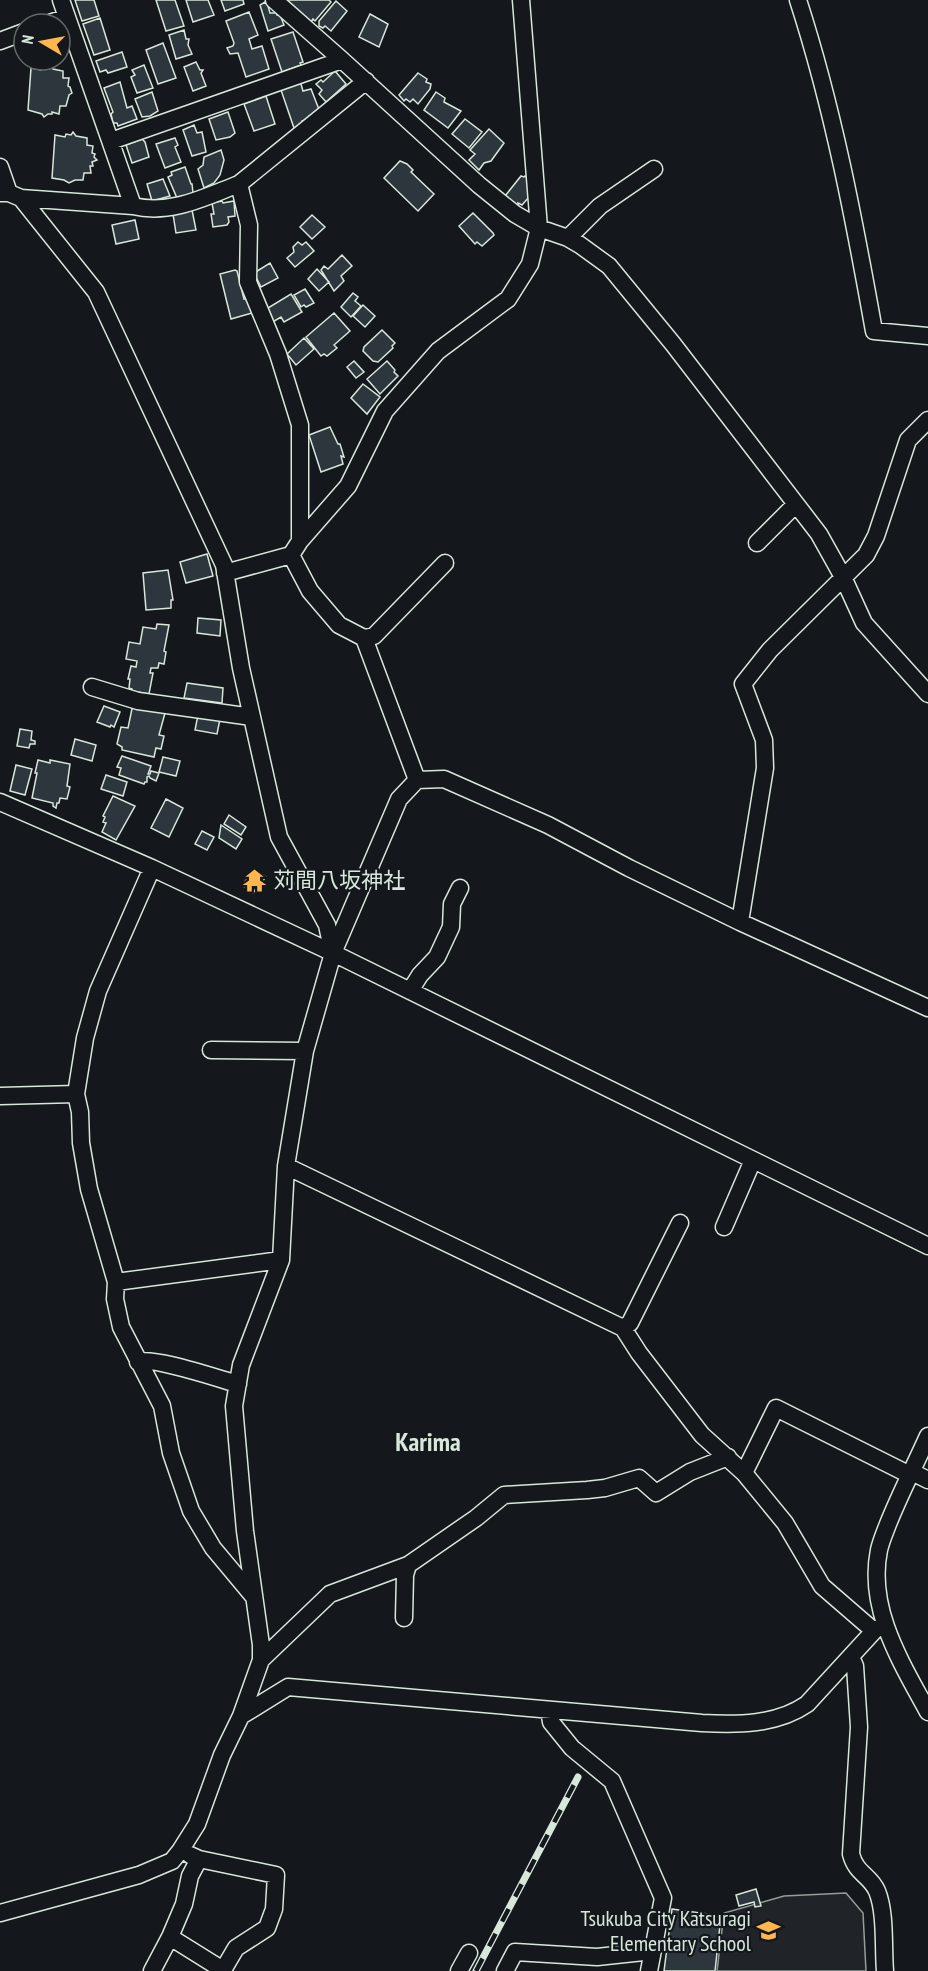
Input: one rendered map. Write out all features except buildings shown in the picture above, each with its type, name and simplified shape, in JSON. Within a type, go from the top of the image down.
[{"type":"street","points":[[274,0],[479,185],[515,214],[539,228],[580,244],[609,266],[673,344],[819,534],[843,577],[864,623],[928,694]]},
{"type":"street","points":[[225,573],[296,548],[348,486],[384,411],[438,351],[508,299],[530,264],[539,228],[521,0]]},
{"type":"street","points":[[798,0],[811,39],[847,182],[874,331],[928,336]]},
{"type":"street","points":[[72,31],[133,206]]},
{"type":"street","points":[[111,141],[342,60]]},
{"type":"street","points":[[10,195],[148,209],[179,207],[239,184],[366,81]]},
{"type":"street","points":[[0,167],[10,195],[96,292],[224,565],[241,668],[279,837],[327,925],[333,953]]},
{"type":"street","points":[[567,238],[600,206],[654,169]]},
{"type":"street","points":[[239,184],[249,225],[248,282],[278,354],[300,425],[296,548],[310,591],[339,625],[364,638],[374,636],[445,563]]},
{"type":"street","points":[[740,922],[765,768],[764,740],[743,684],[770,650],[866,555],[876,537],[908,440],[928,420]]},
{"type":"street","points":[[757,543],[796,504]]},
{"type":"street","points":[[364,638],[417,780]]},
{"type":"street","points":[[92,687],[138,701],[252,717]]},
{"type":"street","points":[[0,1913],[139,1875],[172,1861],[197,1824],[222,1755],[252,1691],[261,1660],[261,1645],[253,1596],[234,1406],[242,1365],[281,1260],[286,1166],[305,1051],[333,953],[399,799],[417,780],[444,779],[528,817],[740,922],[928,1008]]},
{"type":"street","points":[[0,802],[152,868],[333,953],[928,1246]]},
{"type":"street","points":[[152,868],[98,991],[85,1038],[76,1094],[80,1112],[81,1143],[89,1189],[116,1282],[115,1299],[121,1327],[162,1406],[171,1453],[191,1511],[213,1548],[253,1596]]},
{"type":"street","points":[[410,991],[420,975],[437,957],[451,927],[452,904],[460,888]]},
{"type":"street","points":[[212,1050],[305,1051]]},
{"type":"street","points":[[0,1096],[76,1094]]},
{"type":"street","points":[[724,1227],[753,1160]]},
{"type":"street","points":[[286,1166],[623,1328],[639,1353],[702,1435],[728,1456],[785,1523],[822,1586],[879,1628],[928,1712]]},
{"type":"street","points":[[623,1328],[630,1323],[680,1223]]},
{"type":"street","points":[[116,1282],[281,1260]]},
{"type":"street","points":[[138,1362],[144,1359],[238,1384]]},
{"type":"street","points":[[744,1473],[776,1408],[928,1480]]},
{"type":"street","points":[[241,1716],[288,1687],[702,1723],[743,1724],[780,1717],[797,1711],[807,1704],[879,1628],[876,1568],[879,1547],[928,1436]]},
{"type":"street","points":[[261,1660],[330,1594],[408,1564],[476,1518],[504,1495],[605,1488],[639,1478],[656,1493],[690,1472],[728,1456]]},
{"type":"street","points":[[404,1618],[405,1575],[408,1564]]},
{"type":"street","points":[[851,1657],[855,1666],[859,1727],[851,1854],[854,1864],[876,1889],[881,1904],[885,1971]]},
{"type":"street","points":[[549,1710],[551,1722],[573,1748],[612,1781],[663,1898],[649,1971]]},
{"type":"street","points":[[170,1938],[223,1970],[236,1948],[267,1928],[274,1909],[276,1875],[199,1859],[180,1851]]},
{"type":"street","points":[[152,1971],[170,1938],[184,1904],[190,1876],[199,1859]]},
{"type":"street","points":[[505,1971],[515,1952],[560,1963],[653,1951]]},
{"type":"street","points":[[459,1971],[469,1953]]},
{"type":"shaded area","points":[[846,1893],[863,1913],[866,1971],[717,1971],[724,1913],[784,1896]]},
{"type":"railway","points":[[476,1971],[578,1777]]},
{"type":"place","name":"苅間八坂神社","points":[[255,880]]},
{"type":"place","name":"Tsukuba City Katsuragi Elementary School","points":[[769,1931]]},
{"type":"district","name":"Karima","points":[[428,1442]]}]
